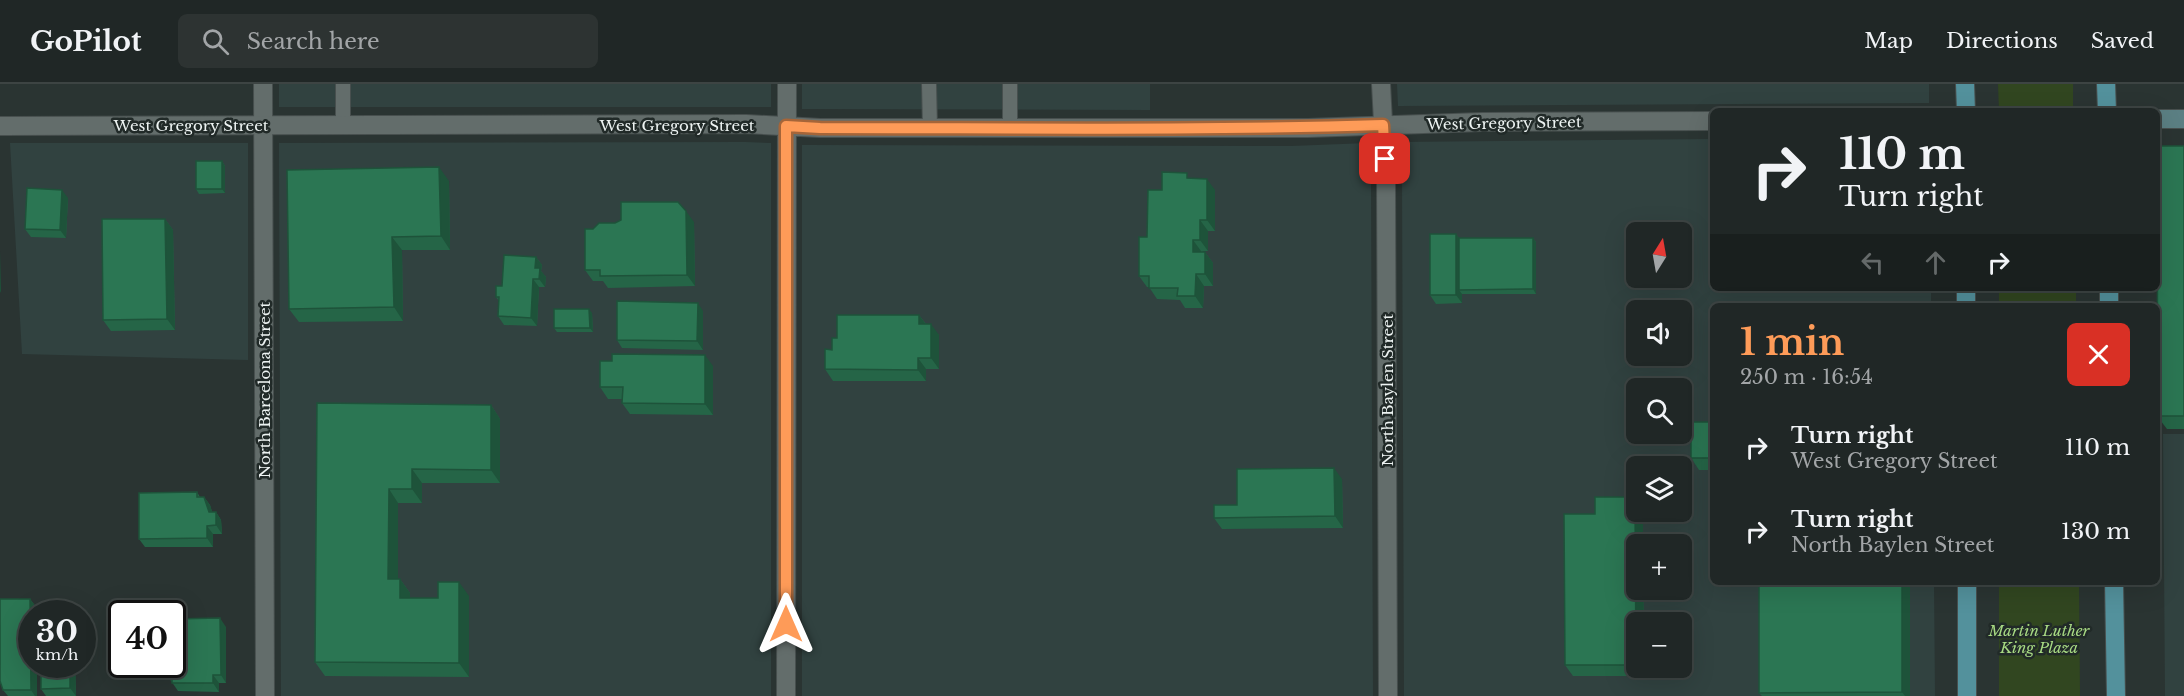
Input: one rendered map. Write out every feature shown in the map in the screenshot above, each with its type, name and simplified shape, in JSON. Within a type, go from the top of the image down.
[{"type":"main road","points":[[1965,84],[1965,108]]},
{"type":"main road","points":[[2106,84],[2107,108]]},
{"type":"main road","points":[[2160,119],[2184,119]]},
{"type":"main road","points":[[1967,585],[1967,696]]},
{"type":"main road","points":[[2114,585],[2115,696]]},
{"type":"street","name":"North Barcelona Street","points":[[263,84],[265,696]]},
{"type":"street","points":[[786,696],[787,84]]},
{"type":"street","name":"North Baylen Street","points":[[1381,84],[1386,179],[1388,696]]},
{"type":"street","name":"West Gregory Street","points":[[0,126],[746,124],[930,128],[1308,128],[1482,122],[1710,121]]},
{"type":"lane","points":[[343,84],[343,125]]},
{"type":"lane","points":[[929,84],[930,128]]},
{"type":"lane","points":[[1010,84],[1010,128]]},
{"type":"shaded area","points":[[279,84],[771,84],[771,107],[279,107]]},
{"type":"shaded area","points":[[802,84],[1150,84],[1150,110],[802,109]]},
{"type":"shaded area","points":[[1397,84],[1929,84],[1929,103],[1398,106]]},
{"type":"shaded area","points":[[1710,139],[1710,291],[1931,291],[1931,303],[1710,303],[1710,585],[1934,585],[1935,696],[1404,696],[1400,142]]},
{"type":"shaded area","points":[[10,143],[248,143],[248,360],[22,354]]},
{"type":"shaded area","points":[[279,143],[771,143],[771,696],[281,696]]},
{"type":"shaded area","points":[[1368,143],[1371,181],[1373,696],[802,696],[802,145],[1291,146]]},
{"type":"shaded area","points":[[2163,434],[2184,434],[2184,696],[2165,696]]},
{"type":"green space","points":[[1998,84],[2073,84],[2073,108],[1999,108]]},
{"type":"green space","points":[[1999,291],[2076,291],[2076,303],[1999,303]]},
{"type":"green space","name":"Martin Luther King Plaza","points":[[1999,585],[2079,585],[2080,696],[1999,696]]},
{"type":"building","points":[[2160,146],[2184,146],[2184,416],[2160,416],[2160,303],[2157,303],[2157,291],[2160,291]]},
{"type":"building","points":[[196,161],[222,161],[222,189],[196,189]]},
{"type":"building","points":[[439,167],[441,236],[392,237],[394,307],[289,309],[287,170]]},
{"type":"building","points":[[1162,172],[1187,173],[1187,178],[1207,179],[1207,220],[1200,220],[1200,240],[1193,240],[1193,252],[1205,252],[1205,274],[1196,274],[1195,296],[1177,296],[1178,288],[1149,288],[1149,276],[1139,276],[1139,237],[1147,237],[1148,190],[1162,190]]},
{"type":"building","points":[[27,188],[62,190],[60,230],[25,229]]},
{"type":"building","points":[[621,202],[678,202],[686,211],[687,275],[600,276],[600,270],[585,270],[585,229],[593,229],[599,223],[615,223],[621,220]]},
{"type":"building","points":[[102,219],[165,219],[167,319],[103,320]]},
{"type":"building","points":[[1430,234],[1456,234],[1456,295],[1430,295]]},
{"type":"building","points":[[1459,238],[1533,238],[1533,289],[1459,290]]},
{"type":"building","points":[[504,255],[536,257],[535,268],[540,268],[539,279],[533,279],[531,318],[498,316],[499,297],[496,297],[496,286],[502,286]]},
{"type":"building","points":[[617,301],[698,303],[697,341],[617,340]]},
{"type":"building","points":[[554,309],[589,309],[590,328],[554,328]]},
{"type":"building","points":[[837,315],[919,315],[919,324],[931,324],[931,358],[918,358],[918,370],[825,369],[825,349],[832,350],[832,338],[837,338]]},
{"type":"building","points":[[612,354],[705,355],[705,404],[622,403],[623,387],[600,387],[600,361],[612,361]]},
{"type":"building","points":[[317,403],[491,405],[491,470],[412,469],[412,489],[389,489],[388,579],[400,579],[400,598],[438,598],[438,582],[459,582],[459,663],[315,662]]},
{"type":"building","points":[[1692,422],[1710,422],[1710,458],[1692,458],[1691,456]]},
{"type":"building","points":[[1334,468],[1335,516],[1214,518],[1214,505],[1237,505],[1237,469]]},
{"type":"building","points":[[197,492],[197,497],[204,497],[209,512],[216,512],[216,525],[207,526],[207,538],[139,539],[139,493]]},
{"type":"building","points":[[1595,497],[1626,497],[1626,522],[1635,522],[1635,534],[1626,534],[1626,600],[1636,600],[1636,612],[1626,612],[1626,665],[1565,665],[1564,514],[1595,514]]},
{"type":"building","points":[[1902,585],[1902,692],[1759,693],[1759,586]]},
{"type":"building","points":[[0,599],[30,599],[18,600],[18,678],[31,678],[31,690],[3,690],[0,681]]},
{"type":"building","points":[[220,618],[221,675],[213,675],[213,683],[172,683],[172,678],[186,678],[186,619]]},
{"type":"building","points":[[41,678],[70,678],[70,688],[41,689]]},
{"type":"route","points":[[786,624],[786,126],[820,128],[1308,128],[1383,125],[1385,159]]}]
